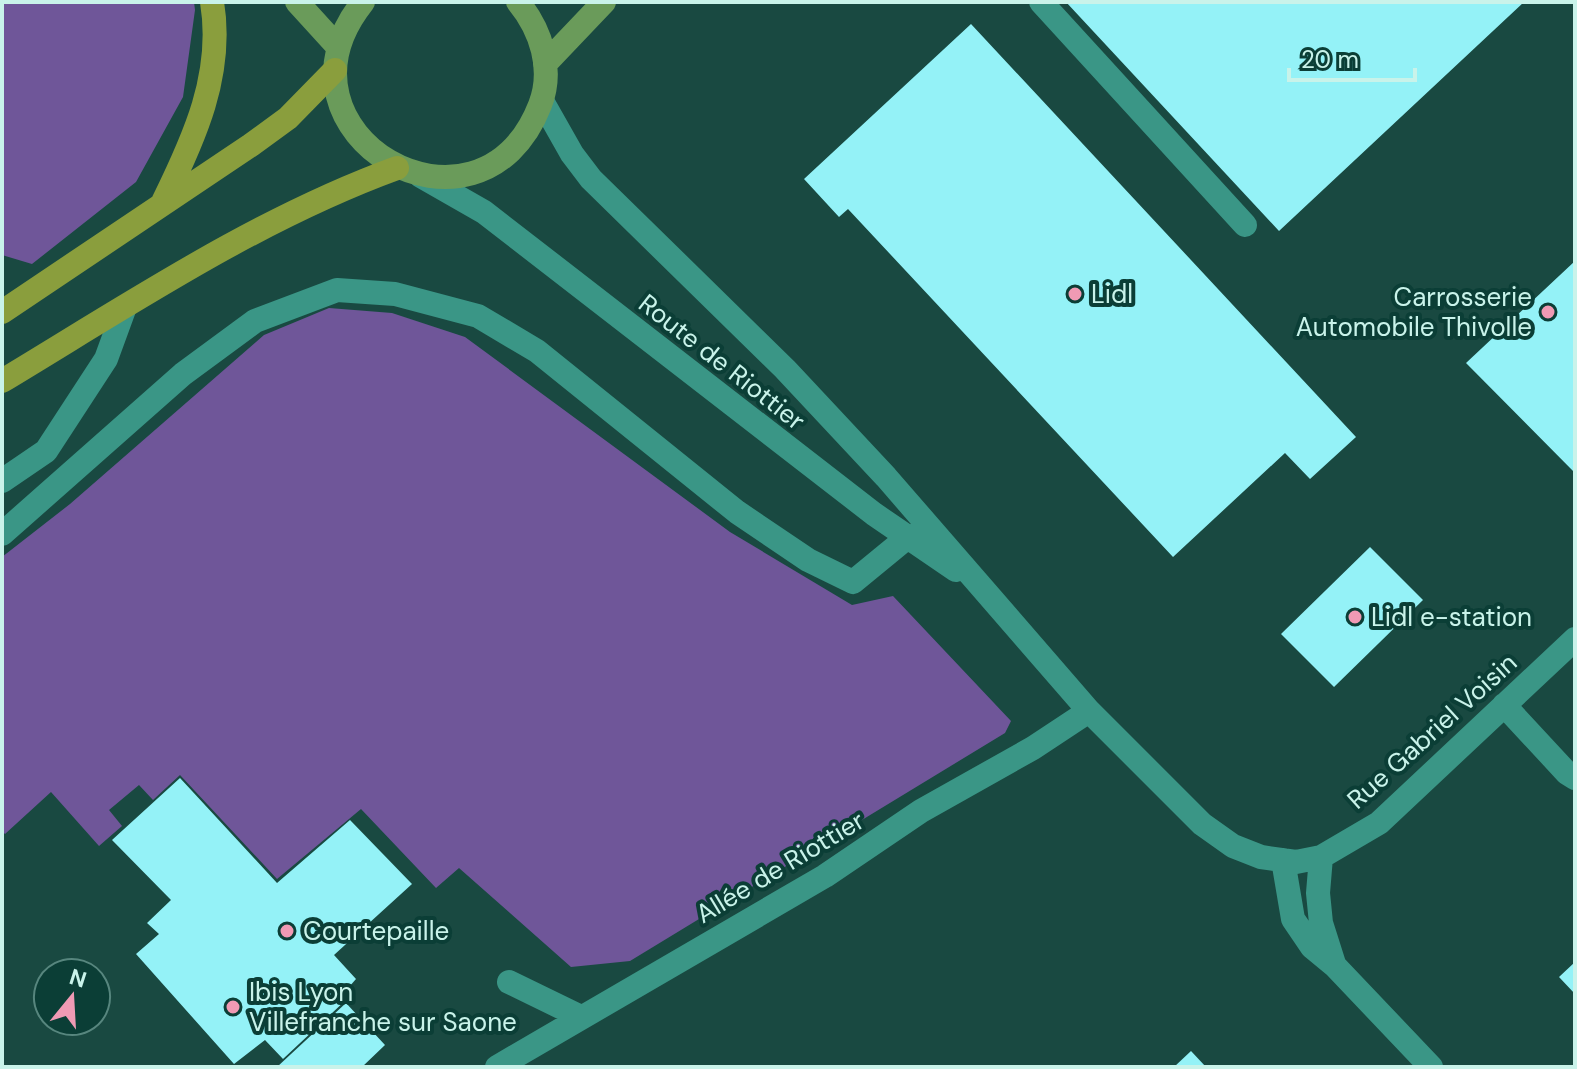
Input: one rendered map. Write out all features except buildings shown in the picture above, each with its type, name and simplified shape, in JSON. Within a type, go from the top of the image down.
[{"type":"highway","points":[[162,204],[190,147],[205,106],[214,58],[212,2]]},
{"type":"highway","points":[[2,312],[288,118],[337,58]]},
{"type":"highway","points":[[2,381],[224,248],[355,183],[397,168]]},
{"type":"main road","points":[[297,2],[337,58]]},
{"type":"main road","points":[[363,2],[347,23],[337,58],[339,100],[352,128],[371,151],[397,168],[421,176],[452,177],[482,169],[508,153],[529,130],[542,101],[545,64],[536,29],[518,2]]},
{"type":"main road","points":[[545,64],[604,2]]},
{"type":"street","points":[[1041,2],[1245,225]]},
{"type":"street","name":"Route de Riottier","points":[[542,101],[572,154],[591,179],[785,369],[912,504],[1089,711],[1202,824],[1233,846],[1261,857],[1296,862],[1321,857]]},
{"type":"street","name":"Route de Riottier","points":[[421,176],[484,212],[863,505],[989,594]]},
{"type":"street","points":[[2,534],[183,374],[255,321],[337,290],[395,294],[478,316],[537,351],[737,512],[808,560],[853,582],[909,536]]},
{"type":"street","points":[[2,481],[46,451],[106,359],[125,307]]},
{"type":"street","name":"Rue Gabriel Voisin","points":[[1321,857],[1379,823],[1575,639]]},
{"type":"street","points":[[1504,705],[1575,778]]},
{"type":"street","name":"Allée de Riottier","points":[[497,1067],[825,876],[921,811],[1033,748],[1089,711]]},
{"type":"street","points":[[1321,857],[1318,893],[1321,923],[1335,966]]},
{"type":"street","points":[[1283,860],[1293,919],[1312,947],[1335,966],[1431,1067]]},
{"type":"street","points":[[509,982],[581,1017]]},
{"type":"shaded area","points":[[2,2],[194,2],[195,10],[183,97],[136,182],[32,264],[2,255]]},
{"type":"shaded area","points":[[329,308],[392,313],[465,337],[730,532],[852,605],[893,596],[1011,721],[1005,733],[630,961],[571,967],[459,868],[436,888],[361,809],[277,879],[180,775],[153,800],[139,785],[109,810],[122,826],[99,846],[51,792],[5,834],[2,831],[2,557],[70,504],[264,335]]},
{"type":"place","name":"Lidl","points":[[1075,294]]},
{"type":"place","name":"Carrosserie Automobile Thivolle","points":[[1548,312]]},
{"type":"place","name":"Lidl e-station","points":[[1355,617]]},
{"type":"place","name":"Courtepaille","points":[[287,931]]},
{"type":"place","name":"Ibis Lyon Villefranche sur Saone","points":[[233,1007]]}]
